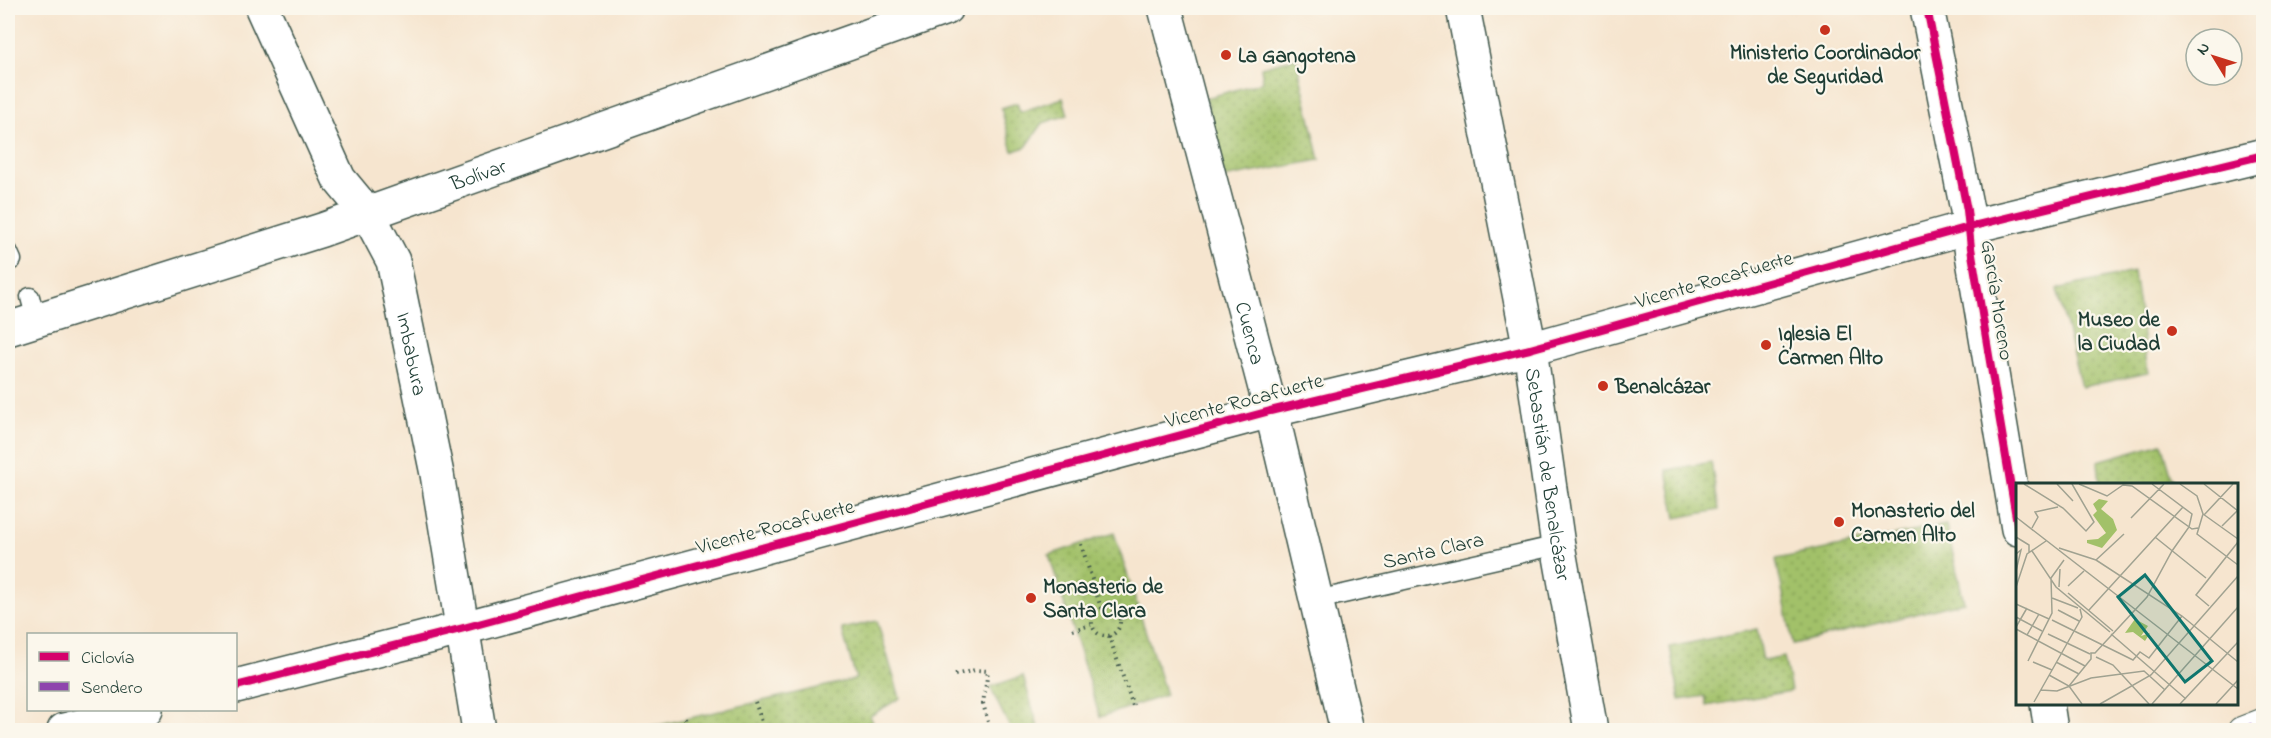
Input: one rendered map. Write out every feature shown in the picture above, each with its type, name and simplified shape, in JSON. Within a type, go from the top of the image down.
[{"type":"street","name":"Imbabura","points":[[262,8],[339,179],[368,214],[393,261],[424,403],[480,730]]},
{"type":"street","name":"Bolívar","points":[[24,315],[368,214],[946,8]]},
{"type":"street","name":"Cuenca","points":[[1166,8],[1270,411],[1347,730]]},
{"type":"street","name":"Sebastián de Benalcázar","points":[[1463,8],[1530,349],[1558,545],[1591,730]]},
{"type":"street","name":"García Moreno","points":[[1927,8],[1969,226],[2016,517]]},
{"type":"street","name":"Vicente Rocafuerte","points":[[237,686],[464,628],[1270,411],[1530,349],[1969,226],[2264,155]]},
{"type":"street","points":[[2047,705],[2051,730]]},
{"type":"street","points":[[64,730],[142,711]]},
{"type":"street","points":[[2241,730],[2264,721]]},
{"type":"lane","name":"Santa Clara","points":[[1317,600],[1558,545]]},
{"type":"path","points":[[1081,544],[1101,608]]},
{"type":"path","points":[[1101,608],[1112,608],[1120,617],[1119,628],[1109,636],[1098,634],[1092,625],[1094,613],[1101,608]]},
{"type":"path","points":[[1120,617],[1138,611]]},
{"type":"path","points":[[1073,630],[1092,625]]},
{"type":"path","points":[[1109,636],[1133,706]]},
{"type":"path","points":[[955,675],[975,670],[988,671],[983,703],[990,730]]},
{"type":"path","points":[[755,702],[765,730]]},
{"type":"path","points":[[686,718],[687,730]]},
{"type":"green space","points":[[1296,58],[1320,160],[1224,178],[1206,98],[1263,82],[1261,67]]},
{"type":"green space","points":[[1063,98],[1068,115],[1043,123],[1026,147],[1013,151],[1001,108],[1017,103],[1020,112]]},
{"type":"green space","points":[[2134,272],[2148,373],[2081,387],[2057,289]]},
{"type":"green space","points":[[2162,443],[2174,483],[2100,483],[2098,461]]},
{"type":"green space","points":[[1711,462],[1719,510],[1676,518],[1667,470]]},
{"type":"green space","points":[[1946,525],[1964,602],[1793,644],[1776,559]]},
{"type":"green space","points":[[1114,533],[1166,695],[1100,717],[1049,555]]},
{"type":"green space","points":[[877,621],[900,698],[870,716],[877,730],[611,730],[660,725],[856,679],[842,629]]},
{"type":"green space","points":[[1757,629],[1763,661],[1784,657],[1791,691],[1707,706],[1705,696],[1680,700],[1670,647]]},
{"type":"green space","points":[[1023,676],[1039,730],[1011,730],[990,687]]},
{"type":"marked path","points":[[2241,730],[2264,721]]},
{"type":"cycle path","points":[[1927,8],[1967,210],[1971,248],[2016,517]]},
{"type":"cycle path","points":[[237,686],[464,628],[1270,411],[1530,349],[1969,227],[2264,155]]},
{"type":"place","name":"Ministerio Coordinador de Seguridad","points":[[1825,30]]},
{"type":"place","name":"La Gangotena","points":[[1226,55]]},
{"type":"place","name":"Museo de la Ciudad","points":[[2172,331]]},
{"type":"place","name":"Iglesia El Carmen Alto","points":[[1766,345]]},
{"type":"place","name":"Benalcázar","points":[[1603,386]]},
{"type":"place","name":"Monasterio del Carmen Alto","points":[[1839,522]]},
{"type":"place","name":"Monasterio de Santa Clara","points":[[1031,598]]}]
